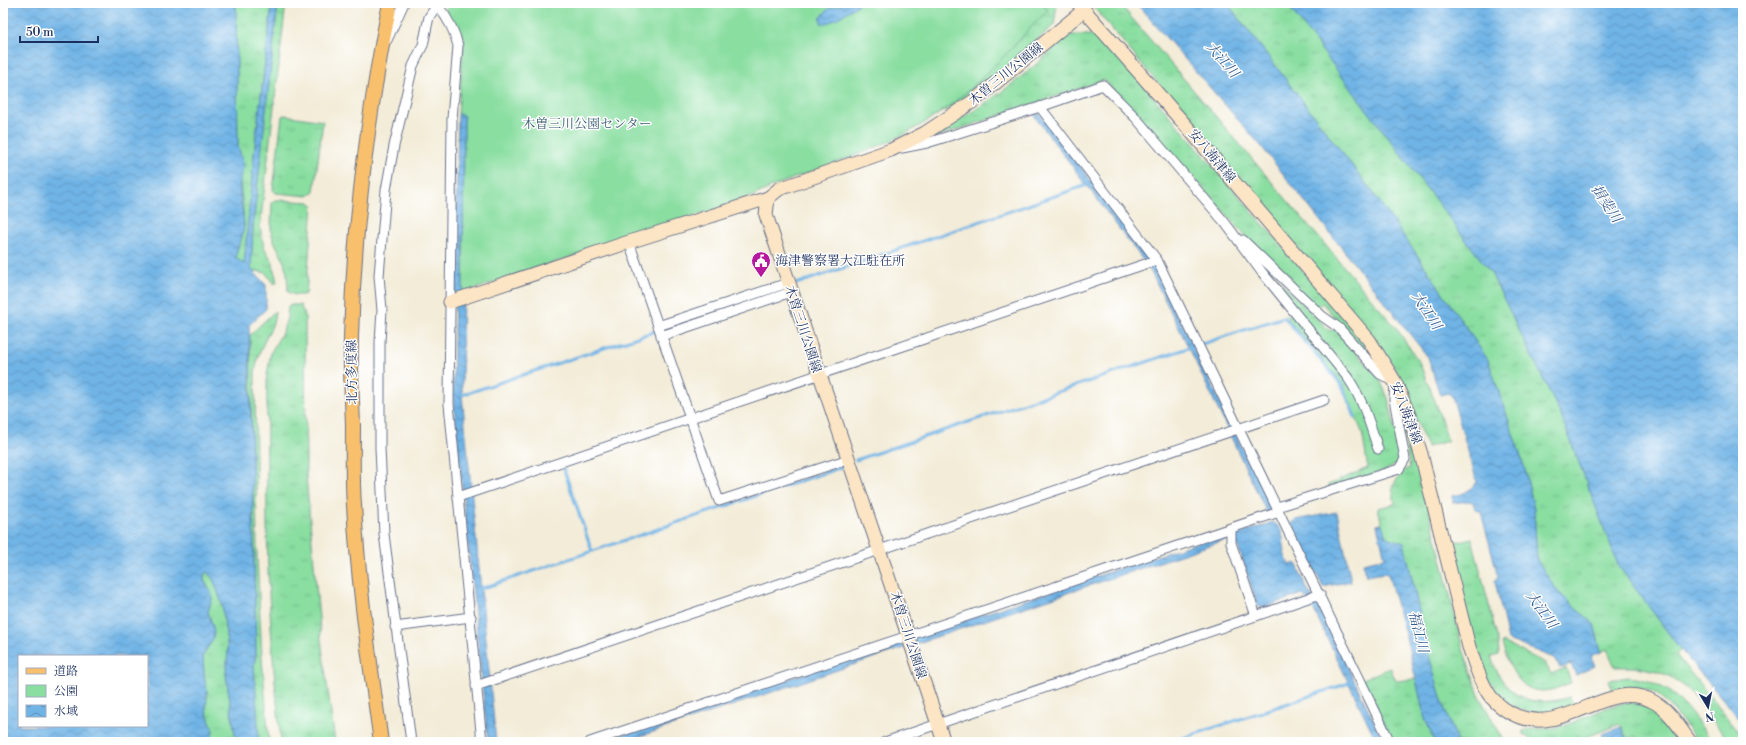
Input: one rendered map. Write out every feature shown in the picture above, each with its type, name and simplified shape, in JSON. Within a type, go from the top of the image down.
[{"type":"main road","name":"北方多度線","points":[[382,742],[368,649],[354,504],[351,338],[362,185],[379,58],[390,3]]},
{"type":"main road","name":"木曽三川公園線","points":[[944,742],[766,215],[768,198],[778,189],[839,170],[891,150],[925,133],[974,100],[1081,7]]},
{"type":"main road","name":"安八海津線","points":[[1081,7],[1188,128],[1369,340],[1396,382],[1421,454],[1469,646],[1481,677],[1491,696],[1507,712],[1527,720],[1559,719],[1616,696],[1634,696],[1654,702],[1669,715],[1690,742]]},
{"type":"main road","points":[[456,300],[629,242],[768,198]]},
{"type":"street","points":[[379,58],[404,3]]},
{"type":"street","points":[[411,742],[384,534],[380,448],[380,342],[382,310],[379,276],[386,190],[394,146],[412,66],[423,45],[429,17],[437,4],[456,36],[458,46],[452,119],[456,300],[449,404],[479,685],[482,742]]},
{"type":"street","points":[[891,150],[927,143],[1103,85],[1135,117],[1226,224],[1261,271],[1348,378],[1362,400],[1378,449]]},
{"type":"street","points":[[1040,107],[1156,260],[1234,430],[1278,510],[1317,595],[1390,742]]},
{"type":"street","points":[[590,742],[910,641],[1231,530],[1278,510],[1398,469],[1405,459],[1394,399],[1396,382],[1380,374],[1339,328],[1322,316],[1226,224]]},
{"type":"street","points":[[629,242],[718,501],[849,459]]},
{"type":"street","points":[[459,496],[1156,260]]},
{"type":"street","points":[[658,326],[790,288]]},
{"type":"street","points":[[661,336],[790,288]]},
{"type":"street","points":[[479,685],[1324,400]]},
{"type":"street","points":[[1231,530],[1231,543],[1256,616]]},
{"type":"street","points":[[885,742],[1317,595]]},
{"type":"street","points":[[395,627],[471,617]]},
{"type":"green space","points":[[236,3],[272,3],[254,154],[245,265],[236,258],[242,236],[244,218],[239,176],[241,161],[238,146]]},
{"type":"green space","points":[[278,3],[286,3],[260,227],[264,247],[273,263],[277,283],[273,283],[266,273],[251,270],[253,225]]},
{"type":"green space","name":"木曽三川公園センター","points":[[446,3],[1042,3],[1048,11],[963,95],[943,111],[911,131],[888,142],[796,177],[751,197],[463,293],[464,116],[458,114],[464,37],[448,17],[446,12]]},
{"type":"green space","points":[[1042,3],[1057,3],[1054,25],[996,76],[967,98],[932,118],[971,89],[1010,50],[1038,19],[1048,11]]},
{"type":"green space","points":[[1090,3],[1119,3],[1397,329],[1419,362],[1435,401],[1448,441],[1427,447],[1397,372],[1373,337]]},
{"type":"green space","points":[[1227,3],[1286,3],[1491,273],[1560,413],[1618,565],[1681,650],[1676,655],[1743,737],[1743,742],[1729,742],[1695,697],[1671,677],[1656,671],[1637,667],[1615,667],[1607,649],[1601,652],[1594,624],[1557,591],[1537,560],[1534,509],[1524,466],[1488,360],[1371,190]]},
{"type":"green space","points":[[1068,35],[1097,35],[1143,85],[1356,332],[1380,368],[1322,303],[1317,308],[1260,253],[1214,200],[1104,80],[927,140],[926,138],[965,116],[1001,92],[1052,51]]},
{"type":"green space","points":[[284,115],[323,121],[314,192],[308,196],[276,193],[273,190],[282,116]]},
{"type":"green space","points":[[275,200],[310,202],[313,205],[306,294],[297,295],[288,292],[287,273],[283,259],[273,239],[271,228],[272,202]]},
{"type":"green space","points":[[1256,258],[1330,331],[1335,329],[1379,378],[1388,398],[1401,454],[1395,465],[1387,470],[1329,488],[1328,485],[1368,468],[1362,432],[1342,383],[1288,319],[1289,309],[1362,394],[1291,300]]},
{"type":"green space","points":[[291,305],[300,305],[305,315],[306,476],[321,640],[335,742],[281,742],[278,713],[269,596],[267,375],[271,352],[283,331],[287,318],[288,307]]},
{"type":"green space","points":[[275,311],[273,322],[260,353],[255,372],[257,557],[262,658],[269,742],[259,742],[254,664],[256,655],[250,335]]},
{"type":"green space","points":[[1398,403],[1404,415],[1416,456],[1463,649],[1480,698],[1505,742],[1458,742],[1445,711],[1429,656],[1404,543],[1385,537],[1378,508],[1395,504],[1392,486],[1404,470],[1410,468]]},
{"type":"green space","points":[[1472,538],[1498,641],[1499,655],[1491,657],[1497,671],[1512,691],[1521,697],[1543,702],[1570,697],[1573,706],[1547,712],[1527,711],[1510,704],[1497,692],[1487,677],[1472,637],[1450,543]]},
{"type":"green space","points":[[206,572],[210,574],[214,581],[222,604],[228,651],[226,674],[236,742],[205,742],[212,736],[213,730],[206,711],[207,693],[203,656],[212,641],[213,627],[208,612],[212,599],[211,592],[204,580],[204,574]]},
{"type":"green space","points":[[1503,642],[1545,663],[1551,674],[1566,668],[1571,683],[1550,690],[1540,691],[1531,689],[1517,678],[1512,670],[1502,644]]},
{"type":"green space","points":[[1390,668],[1396,681],[1416,679],[1425,719],[1435,742],[1393,742],[1363,679]]},
{"type":"green space","points":[[1628,677],[1657,684],[1668,691],[1687,708],[1713,742],[1698,742],[1676,713],[1657,694],[1645,688],[1635,687],[1612,690],[1609,680]]},
{"type":"green space","points":[[1630,702],[1648,707],[1662,716],[1674,727],[1685,742],[1641,742],[1635,736],[1628,739],[1620,724],[1574,742],[1532,742],[1523,733],[1523,731],[1527,730],[1550,729],[1564,726],[1601,710]]},
{"type":"water","points":[[3,3],[236,3],[238,146],[244,166],[240,180],[240,195],[244,230],[237,250],[236,258],[244,264],[254,154],[272,4],[278,3],[253,225],[251,269],[266,285],[266,309],[249,325],[256,655],[254,664],[259,742],[236,742],[226,674],[228,651],[222,604],[214,581],[210,574],[206,572],[204,575],[204,581],[211,592],[212,599],[208,612],[214,634],[212,641],[203,656],[207,693],[206,711],[213,730],[212,736],[205,742],[3,742]]},
{"type":"water","points":[[845,3],[859,3],[836,19],[822,24],[820,19],[828,9]]},
{"type":"water","name":"大江川","points":[[1136,3],[1227,3],[1371,190],[1417,255],[1488,360],[1524,466],[1534,509],[1537,560],[1557,591],[1594,624],[1601,652],[1591,656],[1595,666],[1576,675],[1571,664],[1560,668],[1554,658],[1508,640],[1495,581],[1498,576],[1481,512],[1475,509],[1473,502],[1468,501],[1453,503],[1453,496],[1466,492],[1477,482],[1452,396],[1448,393],[1440,395],[1428,357],[1261,146]]},
{"type":"water","name":"揖斐川","points":[[1286,3],[1743,3],[1743,723],[1681,650],[1618,565],[1560,413],[1491,273]]},
{"type":"water","points":[[1039,113],[1150,258],[1272,510],[1267,513],[1189,348],[1149,268],[1033,114]]},
{"type":"water","points":[[458,114],[464,116],[462,395],[496,742],[488,742],[453,396]]},
{"type":"water","points":[[1337,512],[1351,581],[1323,587],[1292,524],[1295,520]]},
{"type":"water","points":[[1273,522],[1281,531],[1284,553],[1289,565],[1296,563],[1308,591],[1317,604],[1384,742],[1377,742],[1311,604],[1302,594],[1263,608],[1258,606],[1236,540],[1225,540],[623,742],[599,742],[1223,534],[1237,535]]},
{"type":"water","name":"福江川","points":[[1382,524],[1386,537],[1404,543],[1429,656],[1445,711],[1458,742],[1435,742],[1425,719],[1407,641],[1388,574],[1384,573],[1366,576],[1363,563],[1385,558],[1377,525]]},
{"type":"water","points":[[1621,727],[1629,742],[1606,742],[1602,734]]},
{"type":"waterway","points":[[796,284],[1087,185]]},
{"type":"waterway","points":[[1202,344],[1284,317],[1341,384],[1355,417]]},
{"type":"waterway","points":[[462,395],[656,331]]},
{"type":"waterway","points":[[856,460],[1191,347]]},
{"type":"waterway","points":[[480,589],[845,466]]},
{"type":"waterway","points":[[563,467],[592,551]]},
{"type":"waterway","points":[[1171,742],[1349,683]]},
{"type":"place","name":"海津警察署大江駐在所","points":[[761,278]]}]
